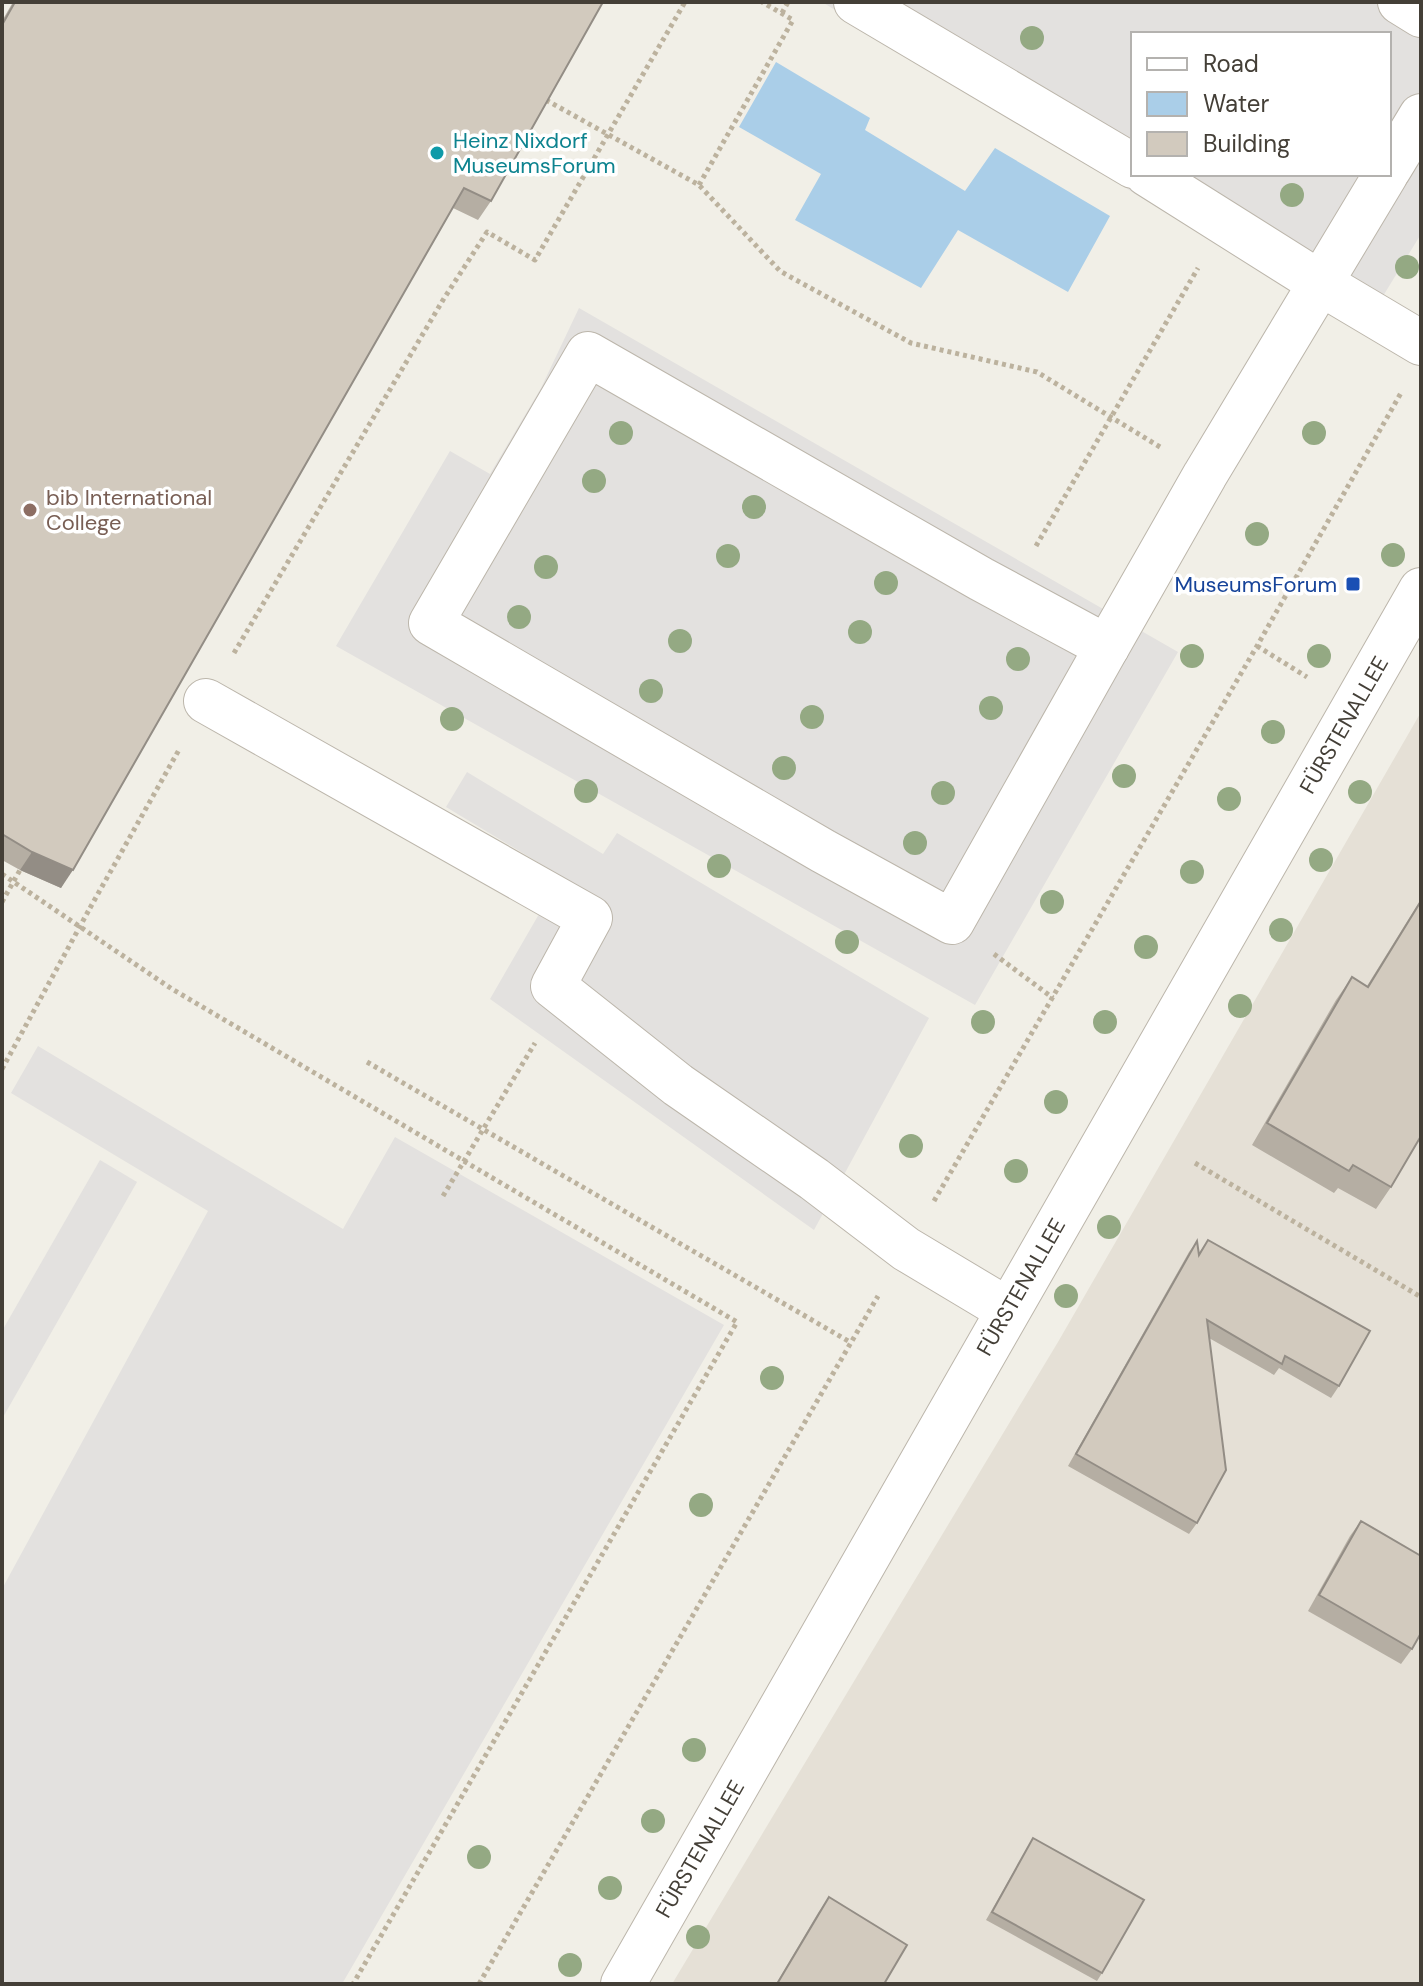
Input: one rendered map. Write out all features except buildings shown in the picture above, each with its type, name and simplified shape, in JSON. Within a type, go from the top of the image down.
[{"type":"street","points":[[856,2],[1131,165]]},
{"type":"street","points":[[1400,2],[1421,15]]},
{"type":"street","points":[[1391,167],[1421,116]]},
{"type":"street","points":[[1150,176],[1421,343]]},
{"type":"street","points":[[1107,647],[981,579],[588,354],[431,623],[769,820],[952,922],[1107,647],[1386,176]]},
{"type":"street","name":"FÜRSTENALLEE","points":[[623,1984],[1421,590]]},
{"type":"street","points":[[206,701],[590,918],[553,986],[678,1085],[814,1179],[906,1249],[1008,1310]]},
{"type":"path","points":[[2,1069],[206,701],[443,300],[487,232],[535,260],[685,2]]},
{"type":"path","points":[[699,185],[793,20],[762,2]]},
{"type":"path","points":[[782,13],[788,2]]},
{"type":"path","points":[[546,100],[699,185],[788,276],[911,343],[1037,372],[1168,452]]},
{"type":"path","points":[[1031,556],[1203,256]]},
{"type":"path","points":[[479,1984],[1053,998],[1405,384]]},
{"type":"path","points":[[2,902],[20,870]]},
{"type":"path","points":[[2,874],[172,989],[737,1322],[353,1984]]},
{"type":"path","points":[[952,922],[1053,998]]},
{"type":"path","points":[[443,1196],[525,1060]]},
{"type":"path","points":[[367,1062],[850,1342]]},
{"type":"path","points":[[1195,1163],[1421,1297]]},
{"type":"shaded area","points":[[822,2],[1421,2],[1421,234],[1361,332]]},
{"type":"shaded area","points":[[579,308],[1178,652],[975,1005],[336,646],[450,451],[490,474],[541,388]]},
{"type":"shaded area","points":[[1421,712],[1421,1984],[672,1984],[1058,1342]]},
{"type":"shaded area","points":[[467,772],[603,854],[617,833],[929,1018],[814,1230],[490,999],[561,876],[446,807]]},
{"type":"shaded area","points":[[38,1046],[343,1229],[395,1137],[724,1325],[342,1984],[2,1984],[2,1589],[208,1211],[11,1093]]},
{"type":"shaded area","points":[[100,1160],[137,1182],[2,1419],[2,1331]]},
{"type":"water","points":[[776,62],[870,118],[865,130],[965,191],[995,148],[1110,216],[1068,292],[958,230],[921,288],[795,220],[821,174],[739,127]]},
{"type":"place","name":"Heinz Nixdorf MuseumsForum","points":[[437,153]]},
{"type":"place","name":"bib International College","points":[[30,510]]},
{"type":"place","name":"MuseumsForum","points":[[1353,584]]}]
